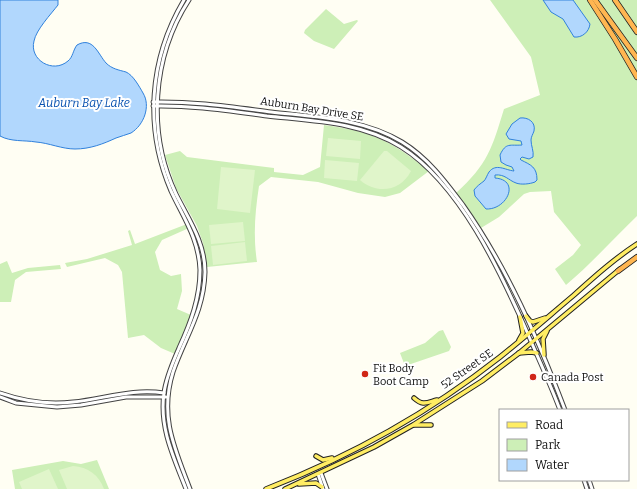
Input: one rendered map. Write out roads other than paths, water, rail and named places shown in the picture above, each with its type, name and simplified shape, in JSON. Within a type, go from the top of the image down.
[{"type":"highway","points":[[590,0],[637,77]]},
{"type":"highway","points":[[595,0],[637,58]]},
{"type":"highway","points":[[615,0],[637,32]]},
{"type":"highway","points":[[618,271],[637,257]]},
{"type":"main road","name":"52 Street SE","points":[[266,489],[317,467],[380,436],[442,398],[463,384],[532,331],[613,261],[637,244]]},
{"type":"main road","name":"52 Street SE","points":[[285,489],[374,447],[413,425],[482,381],[519,353],[637,254]]},
{"type":"main road","points":[[518,342],[523,333],[520,316]]},
{"type":"main road","points":[[526,316],[533,322],[548,317]]},
{"type":"main road","points":[[544,355],[543,339],[547,330]]},
{"type":"main road","points":[[519,353],[537,353]]},
{"type":"main road","points":[[414,398],[423,404],[442,398]]},
{"type":"main road","points":[[422,411],[426,416]]},
{"type":"main road","points":[[413,425],[432,425]]},
{"type":"main road","points":[[316,456],[323,460],[339,456]]},
{"type":"main road","points":[[317,467],[319,474]]},
{"type":"main road","points":[[294,485],[316,483],[323,488]]},
{"type":"street","points":[[184,0],[169,28],[162,47],[156,70],[155,102],[157,106],[158,129],[164,159],[176,193],[198,237],[203,254],[205,271],[204,290],[199,312],[173,373],[168,396],[168,420],[171,438],[190,489]]},
{"type":"street","points":[[186,489],[168,444],[164,421],[164,393],[174,360],[196,307],[200,267],[193,234],[172,192],[160,160],[154,130],[153,106],[166,48],[175,25],[189,0]]},
{"type":"street","name":"Auburn Bay Drive SE","points":[[155,102],[198,103],[346,121],[374,129],[409,147],[425,159],[441,175],[488,243],[514,290],[544,355],[565,409]]},
{"type":"street","name":"Auburn Bay Drive SE","points":[[153,106],[205,108],[343,125],[373,133],[411,153],[425,165],[453,198],[474,227],[488,251],[537,353],[560,409]]},
{"type":"street","points":[[0,393],[31,401],[65,403],[129,392],[164,393],[168,396]]},
{"type":"street","points":[[0,397],[16,403],[57,407],[81,405],[126,397],[168,396]]},
{"type":"street","points":[[319,474],[323,488]]},
{"type":"street","points":[[319,474],[327,489]]},
{"type":"water","name":"Auburn Bay Lake","points":[[0,0],[58,0],[58,5],[44,22],[35,37],[33,48],[35,54],[44,63],[56,66],[62,65],[70,59],[77,45],[83,43],[91,44],[108,65],[126,72],[131,76],[136,81],[143,93],[146,104],[145,115],[136,130],[101,144],[81,149],[70,149],[41,143],[13,140],[0,136]]},
{"type":"water","points":[[543,0],[573,0],[590,24],[587,32],[580,37],[574,37],[563,19],[551,12]]},
{"type":"water","points":[[520,118],[528,119],[534,125],[531,140],[533,157],[529,159],[522,157],[520,159],[535,169],[537,180],[531,183],[520,184],[513,182],[504,176],[495,175],[495,178],[503,180],[508,184],[508,195],[500,205],[486,209],[475,196],[474,190],[485,180],[492,169],[498,167],[514,171],[512,167],[501,162],[500,155],[506,146],[522,145],[521,141],[509,139],[506,134],[512,124]]},
{"type":"place","name":"Fit Body Boot Camp","points":[[365,374]]},
{"type":"place","name":"Canada Post","points":[[533,377]]}]
